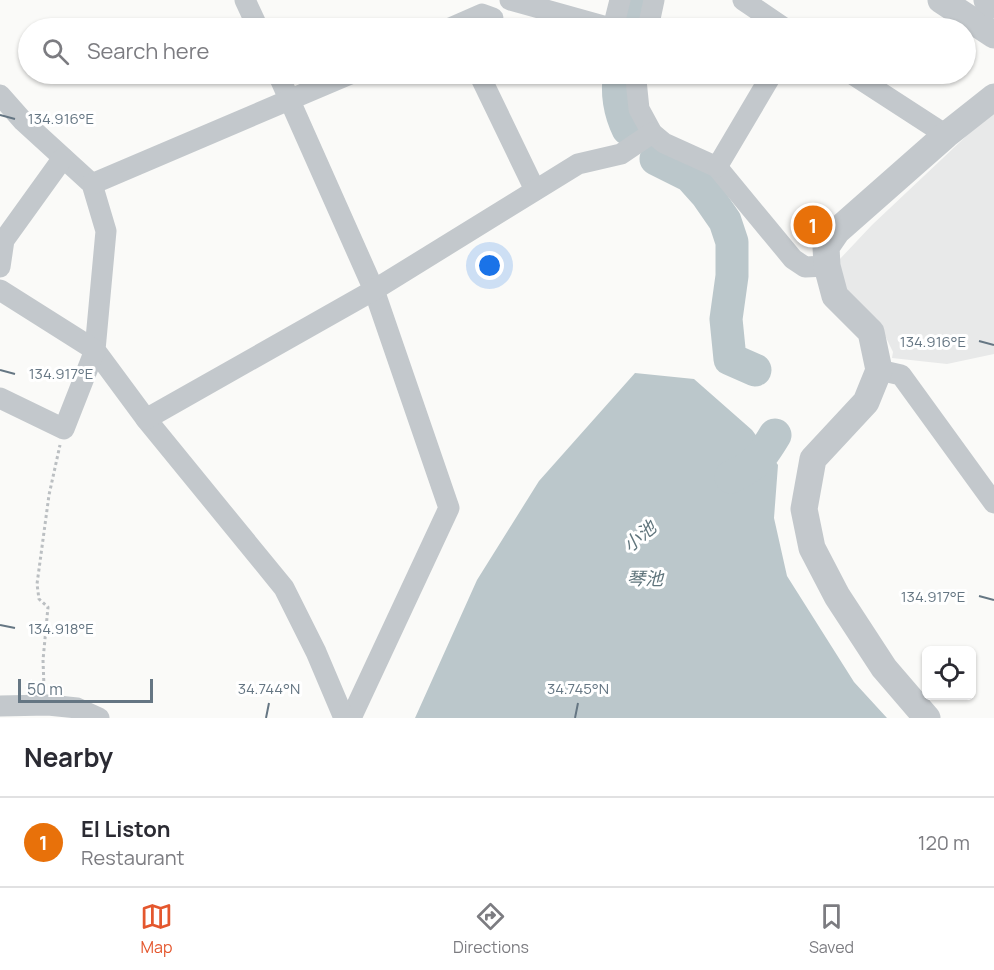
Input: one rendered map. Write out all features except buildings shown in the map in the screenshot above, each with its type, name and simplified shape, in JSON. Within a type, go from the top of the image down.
[{"type":"street","points":[[245,0],[253,18]]},
{"type":"street","points":[[510,0],[576,18]]},
{"type":"street","points":[[615,18],[620,0]]},
{"type":"street","points":[[650,18],[654,0]]},
{"type":"street","points":[[743,0],[769,18]]},
{"type":"street","points":[[941,0],[968,18]]},
{"type":"street","points":[[987,0],[994,4]]},
{"type":"street","points":[[473,18],[482,14],[493,15]]},
{"type":"street","points":[[976,23],[994,35]]},
{"type":"street","points":[[283,84],[374,290],[450,508],[351,718]]},
{"type":"street","points":[[92,184],[327,84]]},
{"type":"street","points":[[484,84],[535,190]]},
{"type":"street","points":[[636,84],[639,109],[652,133],[664,143],[717,167],[793,259],[805,267],[827,266]]},
{"type":"street","points":[[717,167],[766,84]]},
{"type":"street","points":[[867,84],[946,135]]},
{"type":"street","points":[[0,94],[23,121],[92,184],[106,231],[95,350],[64,429],[0,398]]},
{"type":"street","points":[[927,718],[884,668],[837,596],[812,548],[804,509],[813,459],[866,402],[879,370],[871,332],[835,296],[827,266],[826,247],[837,231],[946,135],[994,97]]},
{"type":"street","points":[[146,419],[374,290],[579,164],[621,154],[652,133]]},
{"type":"street","points":[[0,267],[4,240],[63,158]]},
{"type":"street","points":[[0,290],[95,350],[146,419],[284,588],[316,652],[344,718]]},
{"type":"street","points":[[879,370],[901,375],[994,503]]},
{"type":"street","points":[[0,706],[48,705],[77,708],[99,718]]},
{"type":"path","points":[[48,705],[42,682],[48,607],[39,598],[37,584],[49,495],[64,429]]},
{"type":"shaded area","points":[[994,113],[994,354],[947,364],[892,358],[893,352],[877,319],[843,294],[839,260],[872,225],[978,125]]},
{"type":"water","name":"琴池","points":[[635,373],[694,379],[752,430],[778,465],[774,518],[787,576],[854,682],[887,718],[415,718],[477,580],[539,481]]},
{"type":"waterway","name":"小池","points":[[633,18],[637,0]]},
{"type":"waterway","name":"小池","points":[[619,84],[619,102],[628,129]]},
{"type":"waterway","name":"小池","points":[[656,159],[690,176],[725,221],[732,242],[732,276],[726,319],[730,359],[755,370]]},
{"type":"waterway","name":"小池","points":[[731,477],[757,460],[775,435]]},
{"type":"place","name":"El Liston","points":[[813,225]]}]
